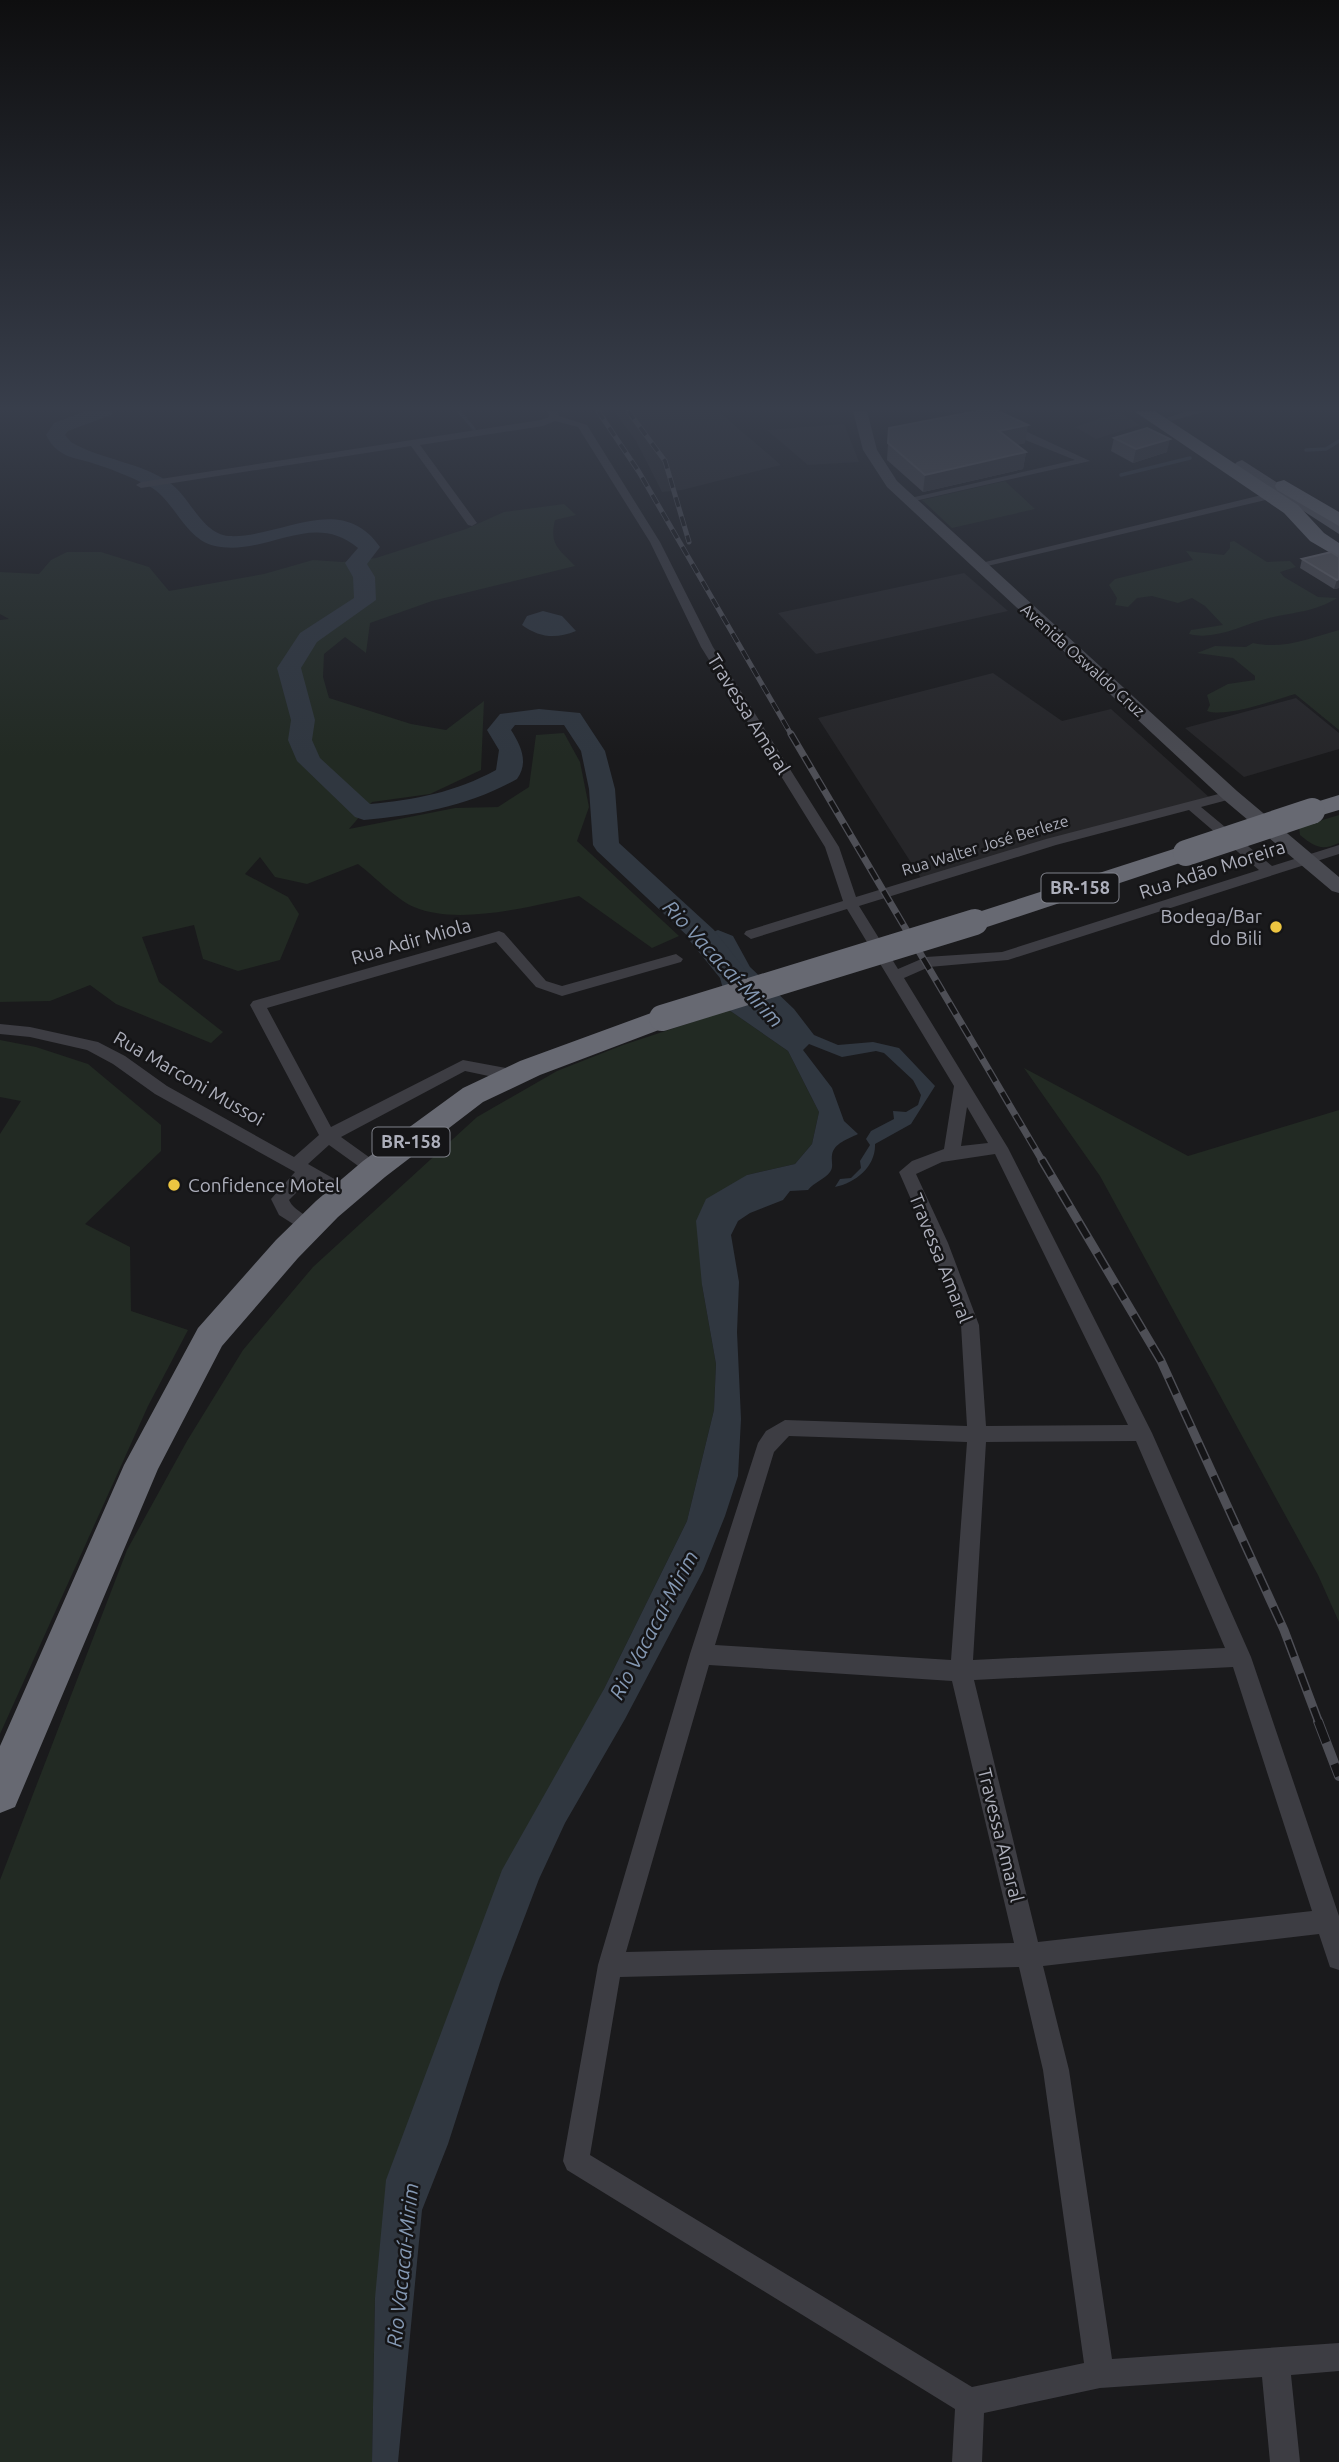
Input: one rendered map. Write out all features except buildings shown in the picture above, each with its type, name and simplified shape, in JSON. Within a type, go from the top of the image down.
[{"type":"highway","points":[[1306,526],[1339,552]]},
{"type":"highway","name":"BR-158","points":[[0,1793],[142,1465],[210,1337],[309,1227],[374,1169],[473,1095],[512,1075],[662,1018],[975,922],[1339,802]]},
{"type":"main road","points":[[1315,526],[1339,542]]},
{"type":"street","name":"Travessa Amaral","points":[[645,526],[695,617],[707,647],[832,847],[851,904],[1000,1148],[952,1152],[922,1161],[907,1172],[939,1243],[970,1325],[977,1434],[961,1671],[1056,2070],[1100,2374]]},
{"type":"street","name":"Avenida Oswaldo Cruz","points":[[937,526],[1230,794],[1339,887]]},
{"type":"street","points":[[979,565],[1144,526]]},
{"type":"street","name":"Rua Walter José Berleze","points":[[751,934],[1051,842],[1230,794]]},
{"type":"street","points":[[1191,805],[1269,871]]},
{"type":"street","name":"Rua Adão Moreira","points":[[895,976],[926,962],[1003,957],[1339,849]]},
{"type":"street","name":"Rua Adir Miola","points":[[328,1136],[258,1005],[499,936],[541,984],[562,991],[676,959]]},
{"type":"street","name":"Rua Marconi Mussoi","points":[[0,1029],[30,1032],[92,1046],[119,1060],[161,1090],[346,1193]]},
{"type":"street","points":[[309,1227],[285,1210],[280,1199],[328,1136],[463,1065],[512,1075]]},
{"type":"street","points":[[952,1152],[962,1086]]},
{"type":"street","points":[[328,1136],[374,1169]]},
{"type":"street","points":[[1000,1148],[1142,1433],[1240,1657],[1339,1958]]},
{"type":"street","points":[[1142,1433],[977,1434],[785,1428],[773,1437],[765,1449],[701,1654],[610,1965],[576,2161],[970,2402],[1100,2374],[1339,2357]]},
{"type":"street","points":[[701,1654],[961,1671],[1240,1657]]},
{"type":"street","points":[[610,1965],[1030,1955],[1329,1921]]},
{"type":"street","points":[[1275,2361],[1285,2462]]},
{"type":"street","points":[[967,2462],[970,2402]]},
{"type":"shaded area","points":[[473,526],[554,526],[554,541],[575,566],[432,601],[370,623],[366,653],[345,637],[324,654],[323,677],[329,698],[411,724],[446,730],[484,701],[481,770],[430,794],[372,802],[349,829],[455,808],[498,807],[529,787],[536,735],[564,733],[580,762],[589,807],[577,841],[679,936],[652,948],[579,896],[474,915],[432,912],[407,904],[358,864],[307,884],[275,877],[260,857],[245,874],[288,897],[299,914],[280,960],[238,971],[203,959],[194,925],[142,937],[159,982],[223,1032],[211,1043],[116,1004],[90,985],[50,1001],[0,1002],[0,620],[9,619],[0,614],[0,572],[39,574],[51,560],[67,552],[101,552],[149,567],[169,591],[264,574],[313,560],[342,562],[376,558]]},
{"type":"shaded area","points":[[1234,541],[1267,562],[1290,561],[1296,567],[1280,572],[1284,577],[1318,597],[1337,598],[1312,609],[1269,618],[1230,631],[1199,636],[1189,634],[1191,630],[1223,625],[1205,606],[1192,598],[1178,603],[1152,596],[1137,598],[1128,607],[1115,605],[1117,598],[1109,585],[1115,579],[1193,560],[1186,551],[1224,555],[1230,548],[1230,542]]},
{"type":"shaded area","points":[[964,573],[1008,611],[816,654],[778,613]]},
{"type":"shaded area","points":[[1339,630],[1339,730],[1295,694],[1238,710],[1215,713],[1207,711],[1210,705],[1207,695],[1228,684],[1255,680],[1255,676],[1233,658],[1197,653],[1215,646],[1286,644]]},
{"type":"shaded area","points":[[993,673],[1062,721],[1111,709],[1209,797],[921,878],[818,718]]},
{"type":"shaded area","points":[[1296,698],[1339,733],[1339,749],[1244,777],[1185,728]]},
{"type":"shaded area","points":[[1339,815],[1339,843],[1327,847],[1318,846],[1300,835],[1299,827]]},
{"type":"shaded area","points":[[729,1010],[788,1051],[819,1112],[812,1144],[795,1164],[747,1175],[702,1285],[716,1364],[714,1410],[687,1521],[604,1689],[375,2298],[372,2462],[0,2462],[0,1880],[127,1550],[187,1441],[243,1350],[313,1267],[477,1117],[557,1071],[623,1045]]},
{"type":"shaded area","points":[[0,1040],[36,1047],[88,1064],[161,1125],[161,1151],[85,1224],[130,1247],[131,1311],[188,1330],[148,1406],[0,1734],[0,1134],[21,1101],[0,1097]]},
{"type":"shaded area","points":[[1024,1068],[1188,1156],[1339,1110],[1339,1622],[1318,1575],[1100,1176]]},
{"type":"water","points":[[543,611],[562,616],[576,631],[548,636],[535,633],[522,625],[527,616]]},
{"type":"water","name":"Rio Vacacaí-Mirim","points":[[718,930],[733,936],[750,967],[794,1009],[814,1035],[838,1045],[873,1042],[899,1048],[935,1086],[911,1124],[875,1144],[872,1159],[863,1172],[850,1182],[835,1187],[840,1179],[851,1178],[861,1168],[860,1161],[870,1145],[866,1139],[871,1131],[894,1119],[893,1111],[906,1112],[918,1105],[921,1095],[913,1080],[884,1053],[876,1051],[842,1057],[809,1044],[803,1050],[832,1088],[844,1121],[858,1134],[836,1147],[832,1155],[831,1170],[825,1177],[808,1190],[790,1191],[783,1200],[750,1213],[738,1221],[731,1235],[739,1282],[737,1332],[741,1419],[738,1476],[703,1571],[625,1719],[565,1823],[539,1879],[500,1982],[448,2144],[422,2210],[398,2462],[372,2462],[375,2298],[386,2180],[502,1870],[604,1689],[687,1521],[714,1410],[716,1364],[702,1285],[696,1221],[706,1199],[747,1175],[795,1164],[812,1144],[819,1112],[788,1051],[729,1010],[720,978],[690,941]]},
{"type":"waterway","name":"Rio Vacacaí-Mirim","points":[[198,526],[217,540],[230,542],[249,541],[312,526]]},
{"type":"waterway","name":"Rio Vacacaí-Mirim","points":[[335,526],[353,533],[370,547],[356,563],[364,577],[365,600],[308,638],[289,668],[303,720],[300,740],[309,761],[364,812],[403,808],[456,798],[508,774],[511,750],[499,730],[508,719],[539,716],[572,718],[593,751],[602,789],[606,845],[704,936],[733,972]]},
{"type":"railway","points":[[670,526],[792,736]]},
{"type":"railway","points":[[684,526],[689,542]]},
{"type":"railway","points":[[791,734],[1043,1162]]},
{"type":"railway","points":[[1042,1160],[1161,1361],[1284,1630],[1319,1723]]},
{"type":"railway","points":[[1318,1721],[1339,1776]]},
{"type":"place","name":"Bodega/Bar do Bili","points":[[1276,927]]},
{"type":"place","name":"Confidence Motel","points":[[174,1185]]}]
